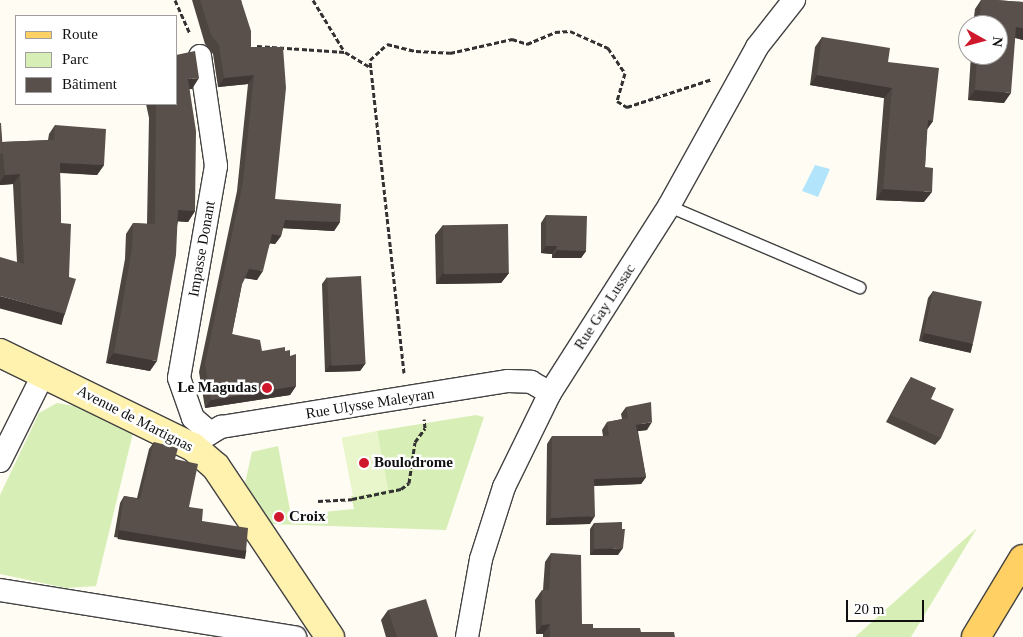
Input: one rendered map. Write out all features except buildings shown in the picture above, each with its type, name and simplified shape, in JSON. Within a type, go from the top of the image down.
[{"type":"main road","points":[[976,637],[1023,559]]},
{"type":"street","name":"Rue Gay Lussac","points":[[467,637],[481,559],[504,487],[550,393],[669,206],[757,47],[794,0]]},
{"type":"street","name":"Impasse Donant","points":[[200,56],[216,166],[179,378],[202,440]]},
{"type":"street","name":"Avenue de Martignas","points":[[0,353],[202,440],[216,467],[330,637]]},
{"type":"street","points":[[0,461],[44,373]]},
{"type":"street","name":"Rue Ulysse Maleyran","points":[[202,440],[221,428],[414,398],[508,381],[531,382],[550,393]]},
{"type":"street","points":[[0,590],[294,637]]},
{"type":"lane","points":[[669,206],[859,287]]},
{"type":"path","points":[[176,0],[200,56]]},
{"type":"path","points":[[313,0],[345,52]]},
{"type":"path","points":[[318,501],[352,499],[401,489],[409,483],[416,442],[425,428],[414,398],[370,60],[387,44],[416,51],[450,53],[512,39],[527,44],[555,32],[570,31],[608,48],[625,74],[617,101],[628,107],[708,80],[742,75]]},
{"type":"path","points":[[257,46],[345,52],[371,67]]},
{"type":"green space","points":[[57,403],[75,406],[133,433],[96,586],[66,588],[0,574],[0,495],[39,413]]},
{"type":"green space","points":[[476,415],[484,417],[446,530],[272,524],[245,483],[252,452],[278,446],[291,515],[354,509],[351,496],[387,489],[377,431]]},
{"type":"green space","name":"Boulodrome","points":[[377,431],[388,490],[353,497],[342,438]]},
{"type":"green space","points":[[977,528],[911,637],[855,637]]},
{"type":"water","points":[[815,165],[830,169],[818,197],[802,191]]},
{"type":"place","name":"Le Magudas","points":[[267,388]]},
{"type":"place","name":"Boulodrome","points":[[364,463]]},
{"type":"place","name":"Croix","points":[[279,517]]}]
